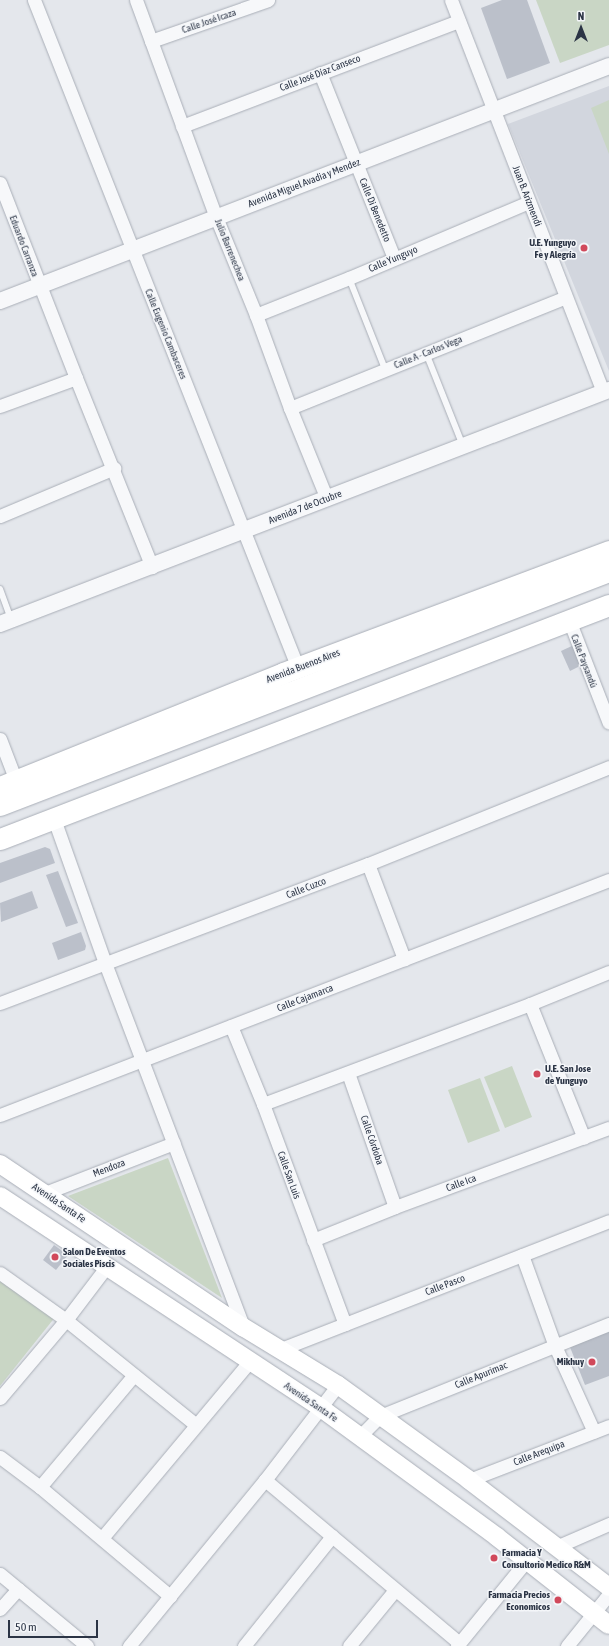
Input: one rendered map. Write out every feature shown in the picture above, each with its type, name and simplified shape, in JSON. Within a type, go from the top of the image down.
[{"type":"highway","points":[[0,805],[609,571]]},
{"type":"highway","points":[[0,820],[306,705],[609,587]]},
{"type":"main road","name":"Avenida Buenos Aires","points":[[8,784],[298,668],[609,551]]},
{"type":"main road","points":[[0,839],[569,620],[609,606]]},
{"type":"main road","name":"Avenida Santa Fe","points":[[0,1164],[243,1326],[338,1385],[469,1480],[609,1587]]},
{"type":"main road","name":"Avenida Santa Fe","points":[[0,1196],[321,1408],[527,1560],[609,1625]]},
{"type":"street","name":"Calle Eugenio Cambaceres","points":[[34,0],[298,668]]},
{"type":"street","name":"Julio Barrenechea","points":[[136,0],[216,217],[256,315],[290,408],[327,499]]},
{"type":"street","name":"Calle José Icaza","points":[[151,41],[268,0]]},
{"type":"street","name":"Juan B. Arizmendi","points":[[451,0],[566,297],[606,391]]},
{"type":"street","name":"Calle José Díaz Canseco","points":[[182,126],[459,21]]},
{"type":"street","name":"Avenida Miguel Avadia y Mendez","points":[[0,301],[609,66]]},
{"type":"street","name":"Calle Di Benedetto","points":[[320,73],[394,258]]},
{"type":"street","name":"Eduardo Carranza","points":[[1,190],[76,378],[114,468],[152,567]]},
{"type":"street","name":"Calle Yunguyo","points":[[256,315],[349,278],[530,202]]},
{"type":"street","name":"Calle A - Carlos Vega","points":[[290,408],[566,297]]},
{"type":"street","points":[[0,406],[76,378]]},
{"type":"street","name":"Avenida 7 de Octubre","points":[[6,622],[606,391]]},
{"type":"street","points":[[0,516],[114,468]]},
{"type":"street","name":"Calle Paysandú","points":[[569,620],[609,723]]},
{"type":"street","points":[[0,740],[8,784]]},
{"type":"street","name":"Calle Cuzco","points":[[0,1003],[368,864],[609,767]]},
{"type":"street","points":[[54,819],[105,963],[243,1326]]},
{"type":"street","points":[[368,864],[404,959]]},
{"type":"street","name":"Calle Cajamarca","points":[[0,1115],[141,1059],[231,1026],[609,880]]},
{"type":"street","points":[[263,1104],[530,1004],[609,972]]},
{"type":"street","points":[[530,1004],[584,1138]]},
{"type":"street","name":"Calle San Luis","points":[[231,1026],[263,1104],[345,1324]]},
{"type":"street","name":"Calle Córdoba","points":[[348,1073],[395,1207]]},
{"type":"street","name":"Calle Ica","points":[[313,1240],[395,1207],[609,1128]]},
{"type":"street","name":"Mendoza","points":[[45,1193],[174,1143]]},
{"type":"street","name":"Calle Pasco","points":[[281,1349],[609,1221]]},
{"type":"street","points":[[522,1255],[555,1346],[594,1432]]},
{"type":"street","points":[[0,1398],[66,1320],[107,1266]]},
{"type":"street","points":[[0,1273],[66,1320],[196,1426]]},
{"type":"street","name":"Calle Apurimac","points":[[360,1436],[380,1416],[609,1324]]},
{"type":"street","points":[[102,1538],[250,1361]]},
{"type":"street","points":[[40,1487],[134,1375]]},
{"type":"street","points":[[129,1646],[266,1480],[338,1385]]},
{"type":"street","name":"Calle Arequipa","points":[[469,1480],[609,1426]]},
{"type":"street","points":[[0,1457],[40,1487],[170,1596]]},
{"type":"street","points":[[266,1480],[458,1644],[527,1560]]},
{"type":"street","points":[[556,1547],[609,1524]]},
{"type":"street","points":[[244,1646],[332,1536]]},
{"type":"street","points":[[0,1574],[87,1646]]},
{"type":"street","points":[[0,1609],[18,1589]]},
{"type":"street","points":[[349,1646],[395,1590]]},
{"type":"street","points":[[567,1646],[609,1594]]},
{"type":"lane","points":[[349,278],[385,369]]},
{"type":"lane","points":[[426,353],[463,446]]},
{"type":"lane","points":[[0,589],[6,622]]},
{"type":"shaded area","name":"U.E. Yunguyo Fe y Alegría","points":[[609,86],[609,371],[508,124]]},
{"type":"green space","points":[[536,0],[609,0],[609,45],[560,63]]},
{"type":"green space","points":[[609,100],[609,154],[591,108]]},
{"type":"green space","points":[[512,1066],[532,1117],[505,1128],[484,1077]]},
{"type":"green space","points":[[480,1078],[500,1131],[468,1143],[448,1090]]},
{"type":"green space","points":[[168,1158],[222,1298],[68,1196]]},
{"type":"green space","points":[[0,1271],[56,1316],[0,1386]]},
{"type":"building","points":[[502,0],[527,0],[550,63],[507,79],[481,8]]},
{"type":"building","points":[[574,645],[582,665],[570,671],[561,651]]},
{"type":"building","points":[[45,847],[50,849],[55,863],[0,883],[0,863]]},
{"type":"building","points":[[58,871],[78,923],[66,927],[46,875]]},
{"type":"building","points":[[32,891],[38,908],[1,922],[0,903]]},
{"type":"building","points":[[81,932],[86,946],[85,950],[58,960],[52,943]]},
{"type":"building","name":"Salon De Eventos Sociales Piscis","points":[[54,1245],[68,1255],[56,1270],[43,1260]]},
{"type":"building","name":"Mikhuy","points":[[609,1330],[609,1376],[585,1385],[570,1347]]},
{"type":"place","name":"U.E. Yunguyo Fe y Alegría","points":[[584,248]]},
{"type":"place","name":"U.E. San Jose de Yunguyo","points":[[537,1074]]},
{"type":"place","name":"Salon De Eventos Sociales Piscis","points":[[55,1257]]},
{"type":"place","name":"Mikhuy","points":[[592,1362]]},
{"type":"place","name":"Farmacia Y Consultorio Medico R&M","points":[[494,1558]]},
{"type":"place","name":"Farmacia Precios Economicos","points":[[558,1600]]}]
